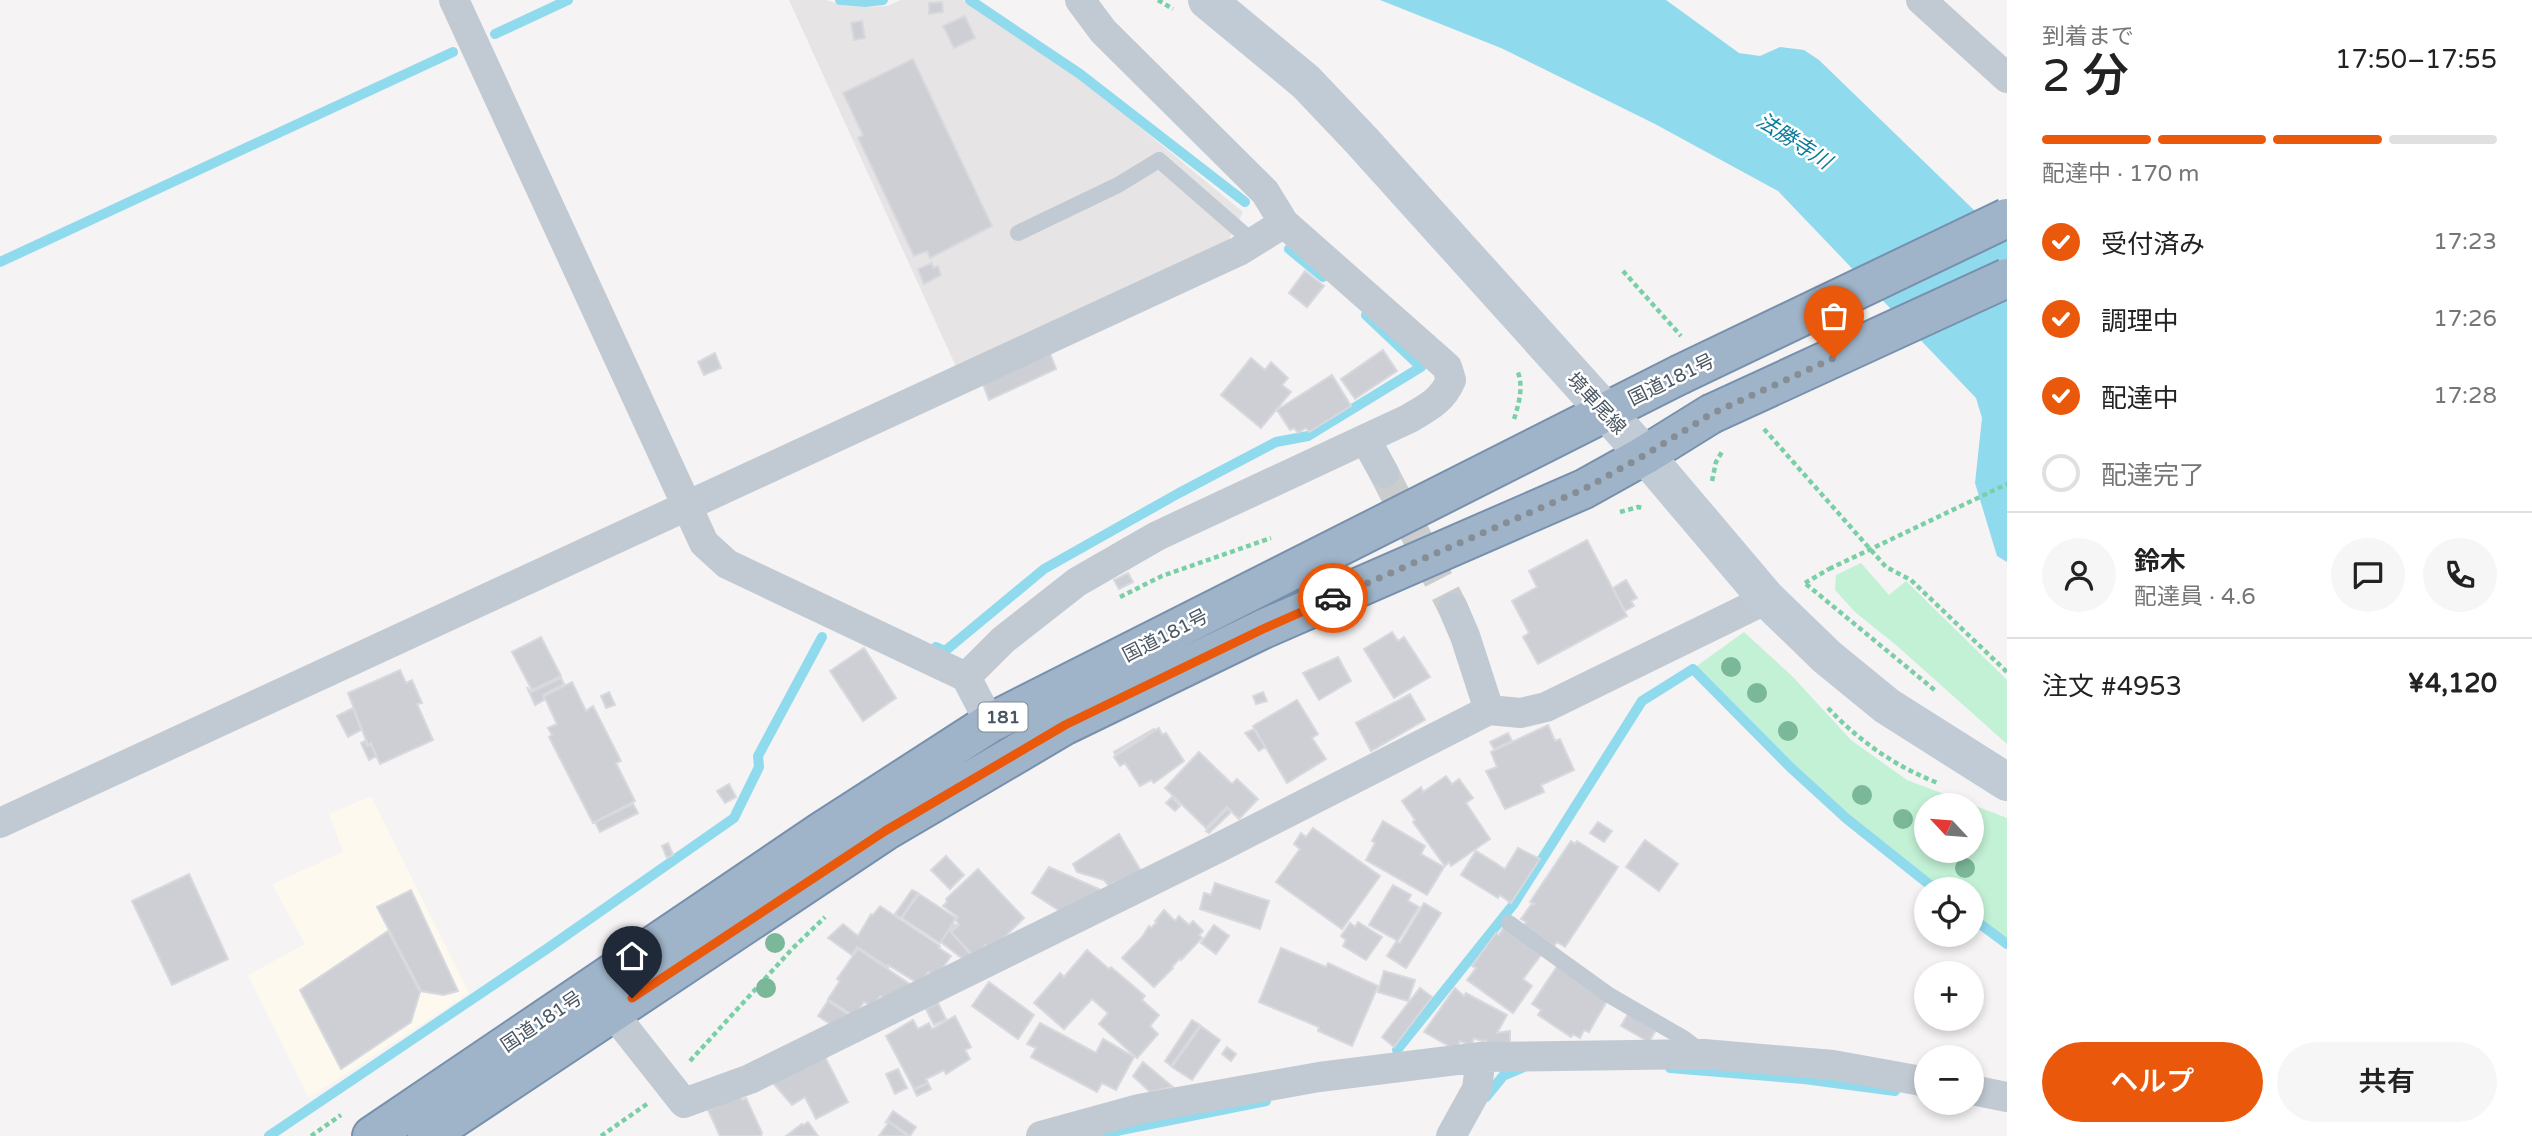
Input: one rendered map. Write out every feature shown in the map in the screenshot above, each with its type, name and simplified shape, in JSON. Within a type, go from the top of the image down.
[{"type":"highway","name":"国道181号","points":[[372,1136],[810,839],[990,723],[1605,412],[1682,358],[2007,218]]},
{"type":"highway","name":"国道181号","points":[[427,1136],[885,831],[1065,725],[1263,629],[1584,489],[1645,455],[1718,430],[2007,278]]},
{"type":"main road","name":"境車尾線","points":[[1191,5],[1306,82],[1645,455],[1766,599],[1827,657],[1887,706],[2007,782]]},
{"type":"street","points":[[454,0],[704,543],[727,564],[966,677],[990,723]]},
{"type":"street","points":[[966,677],[1003,640],[1077,582],[1157,536],[1408,419],[1438,401],[1451,380],[1447,367],[1284,223],[1265,192],[1103,31],[1080,0]]},
{"type":"street","points":[[1922,0],[2007,78]]},
{"type":"street","points":[[1945,0],[1949,5],[1955,30]]},
{"type":"street","points":[[0,823],[1239,251],[1284,223]]},
{"type":"street","points":[[1366,440],[1384,473]]},
{"type":"street","points":[[612,1012],[684,1103],[750,1079],[1220,847],[1489,710],[1521,713],[1546,707],[1766,599]]},
{"type":"street","points":[[1453,608],[1489,710]]},
{"type":"street","points":[[1041,1136],[1139,1109],[1319,1077],[1481,1057],[1704,1054],[1833,1065],[1914,1080]]},
{"type":"street","points":[[1451,1136],[1477,1089],[1481,1057]]},
{"type":"street","points":[[1984,1092],[2007,1097]]},
{"type":"lane","points":[[1018,233],[1118,185],[1159,160],[1253,242]]},
{"type":"lane","points":[[1509,923],[1609,995],[1685,1039],[1704,1054]]},
{"type":"path","points":[[1158,0],[1191,5]]},
{"type":"path","points":[[1623,271],[1682,358]]},
{"type":"path","points":[[1509,424],[1514,418],[1520,397],[1520,375],[1516,367]]},
{"type":"path","points":[[1756,420],[1886,567],[1911,580],[2007,673]]},
{"type":"path","points":[[1712,484],[1718,430]]},
{"type":"path","points":[[1805,583],[2007,484]]},
{"type":"path","points":[[1609,515],[1638,507],[1650,511]]},
{"type":"path","points":[[1109,602],[1161,576],[1277,536]]},
{"type":"path","points":[[1797,576],[1945,699]]},
{"type":"path","points":[[601,1136],[643,1108],[793,948],[831,912]]},
{"type":"shaded area","points":[[789,0],[826,0],[844,6],[867,7],[887,6],[901,0],[963,0],[1079,77],[1243,212],[1225,247],[958,371]]},
{"type":"shaded area","points":[[371,796],[469,993],[309,1098],[248,975],[305,944],[272,884],[343,852],[329,814]]},
{"type":"green space","points":[[1861,563],[1889,595],[1906,581],[2007,680],[2007,744],[1855,612],[1835,590],[1836,575]]},
{"type":"green space","points":[[1744,632],[1793,677],[1851,740],[1907,780],[1941,793],[1914,793],[1914,863],[1984,863],[1984,809],[2007,818],[2007,941],[1984,923],[1984,877],[1924,877],[1848,817],[1770,745],[1694,668]]},
{"type":"water","name":"法勝寺川","points":[[1380,0],[1666,0],[1739,53],[1760,56],[1780,47],[1804,50],[1819,60],[2007,242],[2007,562],[1997,556],[1975,483],[1982,418],[1976,398],[1778,191],[1655,124],[1501,48]]},
{"type":"building","points":[[942,2],[943,12],[929,14],[929,3]]},
{"type":"building","points":[[965,16],[975,38],[954,48],[943,26]]},
{"type":"building","points":[[862,21],[865,38],[854,40],[851,23]]},
{"type":"building","points":[[913,59],[992,226],[930,258],[927,251],[914,256],[858,138],[863,135],[843,93]]},
{"type":"building","points":[[932,263],[933,268],[938,266],[941,275],[924,284],[918,269]]},
{"type":"building","points":[[1305,271],[1324,286],[1307,307],[1289,293]]},
{"type":"building","points":[[1383,350],[1397,371],[1355,399],[1341,379]]},
{"type":"building","points":[[715,353],[721,368],[704,375],[698,362]]},
{"type":"building","points":[[1050,353],[1056,369],[989,400],[983,384]]},
{"type":"building","points":[[1251,358],[1265,370],[1271,362],[1288,378],[1282,385],[1291,392],[1261,428],[1221,395]]},
{"type":"building","points":[[1332,375],[1351,406],[1309,432],[1306,428],[1298,433],[1294,428],[1290,430],[1277,410]]},
{"type":"building","points":[[1587,540],[1627,616],[1538,664],[1523,637],[1529,633],[1512,601],[1537,587],[1529,571]]},
{"type":"building","points":[[1128,573],[1133,582],[1119,589],[1114,580]]},
{"type":"building","points":[[1626,580],[1637,598],[1631,601],[1634,606],[1625,611],[1613,588]]},
{"type":"building","points":[[1392,632],[1398,641],[1404,637],[1430,677],[1394,698],[1364,649]]},
{"type":"building","points":[[541,637],[561,676],[532,690],[512,652]]},
{"type":"building","points":[[864,648],[896,698],[863,721],[830,671]]},
{"type":"building","points":[[1338,657],[1351,681],[1319,700],[1303,673]]},
{"type":"building","points":[[400,670],[406,683],[412,680],[422,703],[417,704],[433,740],[380,764],[371,743],[368,745],[348,693]]},
{"type":"building","points":[[561,678],[564,684],[543,695],[544,700],[535,705],[527,687],[531,692]]},
{"type":"building","points":[[572,682],[586,711],[593,706],[621,761],[616,763],[635,801],[593,823],[549,737],[552,735],[548,728],[557,724],[544,696]]},
{"type":"building","points":[[609,692],[615,705],[606,708],[601,696]]},
{"type":"building","points":[[1263,692],[1267,701],[1256,704],[1253,696]]},
{"type":"building","points":[[1410,694],[1425,720],[1371,751],[1356,723]]},
{"type":"building","points":[[1297,700],[1318,734],[1312,738],[1326,759],[1287,783],[1253,726]]},
{"type":"building","points":[[353,708],[361,730],[348,737],[337,716]]},
{"type":"building","points":[[1548,725],[1555,741],[1560,739],[1574,770],[1541,785],[1544,792],[1505,809],[1486,771],[1497,767],[1491,752]]},
{"type":"building","points":[[1159,728],[1162,735],[1166,733],[1184,761],[1154,783],[1151,780],[1140,786],[1125,763],[1120,766],[1114,757]]},
{"type":"building","points":[[1254,729],[1265,747],[1259,751],[1245,733]]},
{"type":"building","points":[[1155,730],[1115,754],[1114,752]]},
{"type":"building","points":[[1508,733],[1512,741],[1494,749],[1490,742]]},
{"type":"building","points":[[365,741],[367,746],[371,745],[376,756],[369,760],[361,743]]},
{"type":"building","points":[[1199,752],[1232,784],[1237,779],[1258,799],[1239,819],[1227,807],[1206,828],[1165,788]]},
{"type":"building","points":[[1446,776],[1452,784],[1459,779],[1473,798],[1466,803],[1490,839],[1451,866],[1449,862],[1445,866],[1413,822],[1415,820],[1402,801],[1421,787],[1423,792]]},
{"type":"building","points":[[729,784],[736,797],[725,803],[717,791]]},
{"type":"building","points":[[1172,797],[1180,806],[1175,811],[1166,803]]},
{"type":"building","points":[[633,804],[638,813],[600,832],[595,822]]},
{"type":"building","points":[[1227,809],[1231,812],[1209,833],[1206,831]]},
{"type":"building","points":[[1383,821],[1425,846],[1421,854],[1444,867],[1427,895],[1366,860]]},
{"type":"building","points":[[1598,822],[1612,831],[1604,842],[1590,833]]},
{"type":"building","points":[[1313,828],[1380,876],[1342,929],[1276,882],[1300,849],[1294,844],[1301,833],[1306,837]]},
{"type":"building","points":[[1119,834],[1141,871],[1117,885],[1115,882],[1109,886],[1104,880],[1077,872],[1073,864]]},
{"type":"building","points":[[1645,840],[1678,864],[1659,891],[1626,867]]},
{"type":"building","points":[[1571,841],[1575,844],[1577,841],[1618,867],[1565,947],[1557,942],[1554,946],[1524,925],[1526,922],[1521,919],[1531,905],[1535,904],[1530,902]]},
{"type":"building","points":[[668,843],[673,855],[667,858],[662,846]]},
{"type":"building","points":[[1518,848],[1540,859],[1511,903],[1461,875],[1476,851],[1505,869]]},
{"type":"building","points":[[946,856],[964,875],[950,889],[931,870]]},
{"type":"building","points":[[1049,867],[1101,890],[1066,915],[1032,893]]},
{"type":"building","points":[[978,869],[1024,918],[991,950],[986,945],[974,956],[951,932],[959,925],[956,920],[958,917],[943,906],[947,902],[946,899]]},
{"type":"building","points":[[189,874],[228,959],[172,985],[132,901]]},
{"type":"building","points":[[1215,883],[1269,901],[1260,929],[1200,909],[1204,893],[1211,895]]},
{"type":"building","points":[[1393,885],[1411,895],[1408,901],[1419,907],[1398,941],[1369,925]]},
{"type":"building","points":[[411,890],[458,991],[443,995],[421,991],[377,907]]},
{"type":"building","points":[[912,890],[918,893],[901,918],[895,914]]},
{"type":"building","points":[[919,894],[956,918],[940,943],[902,918]]},
{"type":"building","points":[[1424,903],[1441,913],[1406,968],[1387,956],[1396,942],[1400,943]]},
{"type":"building","points":[[880,906],[951,956],[936,977],[928,972],[921,985],[857,947],[852,955],[828,938],[843,924],[858,936],[871,914]]},
{"type":"building","points":[[1164,910],[1175,921],[1179,916],[1189,925],[1193,921],[1203,931],[1199,935],[1202,938],[1154,987],[1122,958],[1149,926],[1151,928],[1157,922],[1155,921]]},
{"type":"building","points":[[1358,922],[1382,937],[1366,960],[1343,946],[1346,940],[1341,936],[1350,923],[1355,927]]},
{"type":"building","points":[[953,924],[956,925],[950,931],[972,956],[967,962],[941,942]]},
{"type":"building","points":[[1214,925],[1229,936],[1216,954],[1201,943]]},
{"type":"building","points":[[1504,926],[1541,955],[1523,979],[1532,986],[1513,1013],[1467,980],[1476,968],[1472,966]]},
{"type":"building","points":[[388,931],[420,992],[411,1022],[341,1069],[300,990]]},
{"type":"building","points":[[1281,948],[1326,967],[1328,963],[1378,986],[1352,1046],[1318,1031],[1319,1027],[1259,1002]]},
{"type":"building","points":[[858,949],[914,987],[889,1000],[880,996],[872,1007],[864,1002],[854,1016],[828,999],[840,981],[837,979]]},
{"type":"building","points":[[1087,950],[1145,996],[1142,1000],[1159,1015],[1150,1026],[1158,1034],[1137,1058],[1099,1024],[1108,1013],[1092,999],[1064,1029],[1034,1003],[1060,973],[1064,977]]},
{"type":"building","points":[[1558,965],[1607,1001],[1589,1032],[1584,1030],[1580,1038],[1573,1034],[1571,1037],[1538,1015],[1541,1010],[1532,1004]]},
{"type":"building","points":[[1384,971],[1415,980],[1408,1001],[1378,992]]},
{"type":"building","points":[[989,982],[1034,1015],[1018,1039],[972,1006]]},
{"type":"building","points":[[1420,988],[1432,997],[1394,1047],[1382,1037]]},
{"type":"building","points":[[1455,988],[1464,996],[1466,993],[1507,1015],[1497,1033],[1510,1031],[1510,1042],[1487,1045],[1486,1040],[1484,1042],[1474,1038],[1471,1046],[1460,1041],[1456,1050],[1424,1032]]},
{"type":"building","points":[[828,1001],[850,1016],[832,1025],[818,1016]]},
{"type":"building","points":[[938,1003],[946,1019],[934,1025],[926,1009]]},
{"type":"building","points":[[1628,1014],[1656,1030],[1649,1042],[1621,1026]]},
{"type":"building","points":[[955,1016],[971,1047],[965,1050],[970,1059],[946,1074],[944,1070],[926,1079],[928,1083],[914,1089],[886,1036],[913,1020],[918,1029],[929,1023],[932,1029]]},
{"type":"building","points":[[1192,1020],[1200,1025],[1171,1066],[1165,1061]]},
{"type":"building","points":[[1040,1023],[1096,1053],[1103,1039],[1134,1057],[1116,1090],[1102,1083],[1097,1092],[1031,1057],[1036,1048],[1027,1044]]},
{"type":"building","points":[[1201,1026],[1220,1040],[1192,1080],[1172,1067]]},
{"type":"building","points":[[1227,1047],[1236,1054],[1231,1061],[1222,1054]]},
{"type":"building","points":[[825,1057],[848,1102],[816,1119],[805,1097],[792,1105],[772,1082]]},
{"type":"building","points":[[1143,1062],[1173,1087],[1150,1092],[1133,1076]]},
{"type":"building","points":[[898,1069],[907,1088],[895,1094],[886,1074]]},
{"type":"building","points":[[928,1083],[931,1089],[917,1096],[914,1090]]},
{"type":"building","points":[[739,1096],[742,1100],[746,1098],[761,1136],[720,1136],[708,1110]]},
{"type":"building","points":[[893,1111],[916,1127],[910,1136],[889,1121],[886,1122]]},
{"type":"building","points":[[808,1122],[818,1136],[786,1136],[802,1124]]},
{"type":"building","points":[[889,1122],[907,1136],[879,1136]]},
{"type":"waterway","points":[[495,34],[568,0]]},
{"type":"waterway","points":[[840,0],[883,0]]},
{"type":"waterway","points":[[970,0],[1080,74],[1245,202]]},
{"type":"waterway","points":[[0,262],[453,52]]},
{"type":"waterway","points":[[1289,249],[1323,277]]},
{"type":"waterway","points":[[936,647],[945,651],[1044,569],[1276,442],[1308,436],[1421,367],[1366,315]]},
{"type":"waterway","points":[[269,1136],[548,948],[734,818],[759,767],[758,756],[822,637]]},
{"type":"waterway","points":[[1397,1050],[1513,905],[1642,701],[1693,669],[1790,767],[1847,819],[1920,877]]},
{"type":"waterway","points":[[1984,927],[2007,944]]},
{"type":"waterway","points":[[1486,1097],[1503,1076],[1522,1068]]},
{"type":"waterway","points":[[1670,1068],[1804,1079],[1895,1091]]},
{"type":"waterway","points":[[1102,1136],[1266,1101]]},
{"type":"tunnel","points":[[1384,473],[1453,608]]},
{"type":"way so far","points":[[1333,598],[1584,489],[1711,414],[1834,358]]},
{"type":"route","points":[[632,998],[885,831],[1065,725],[1333,598]]}]
